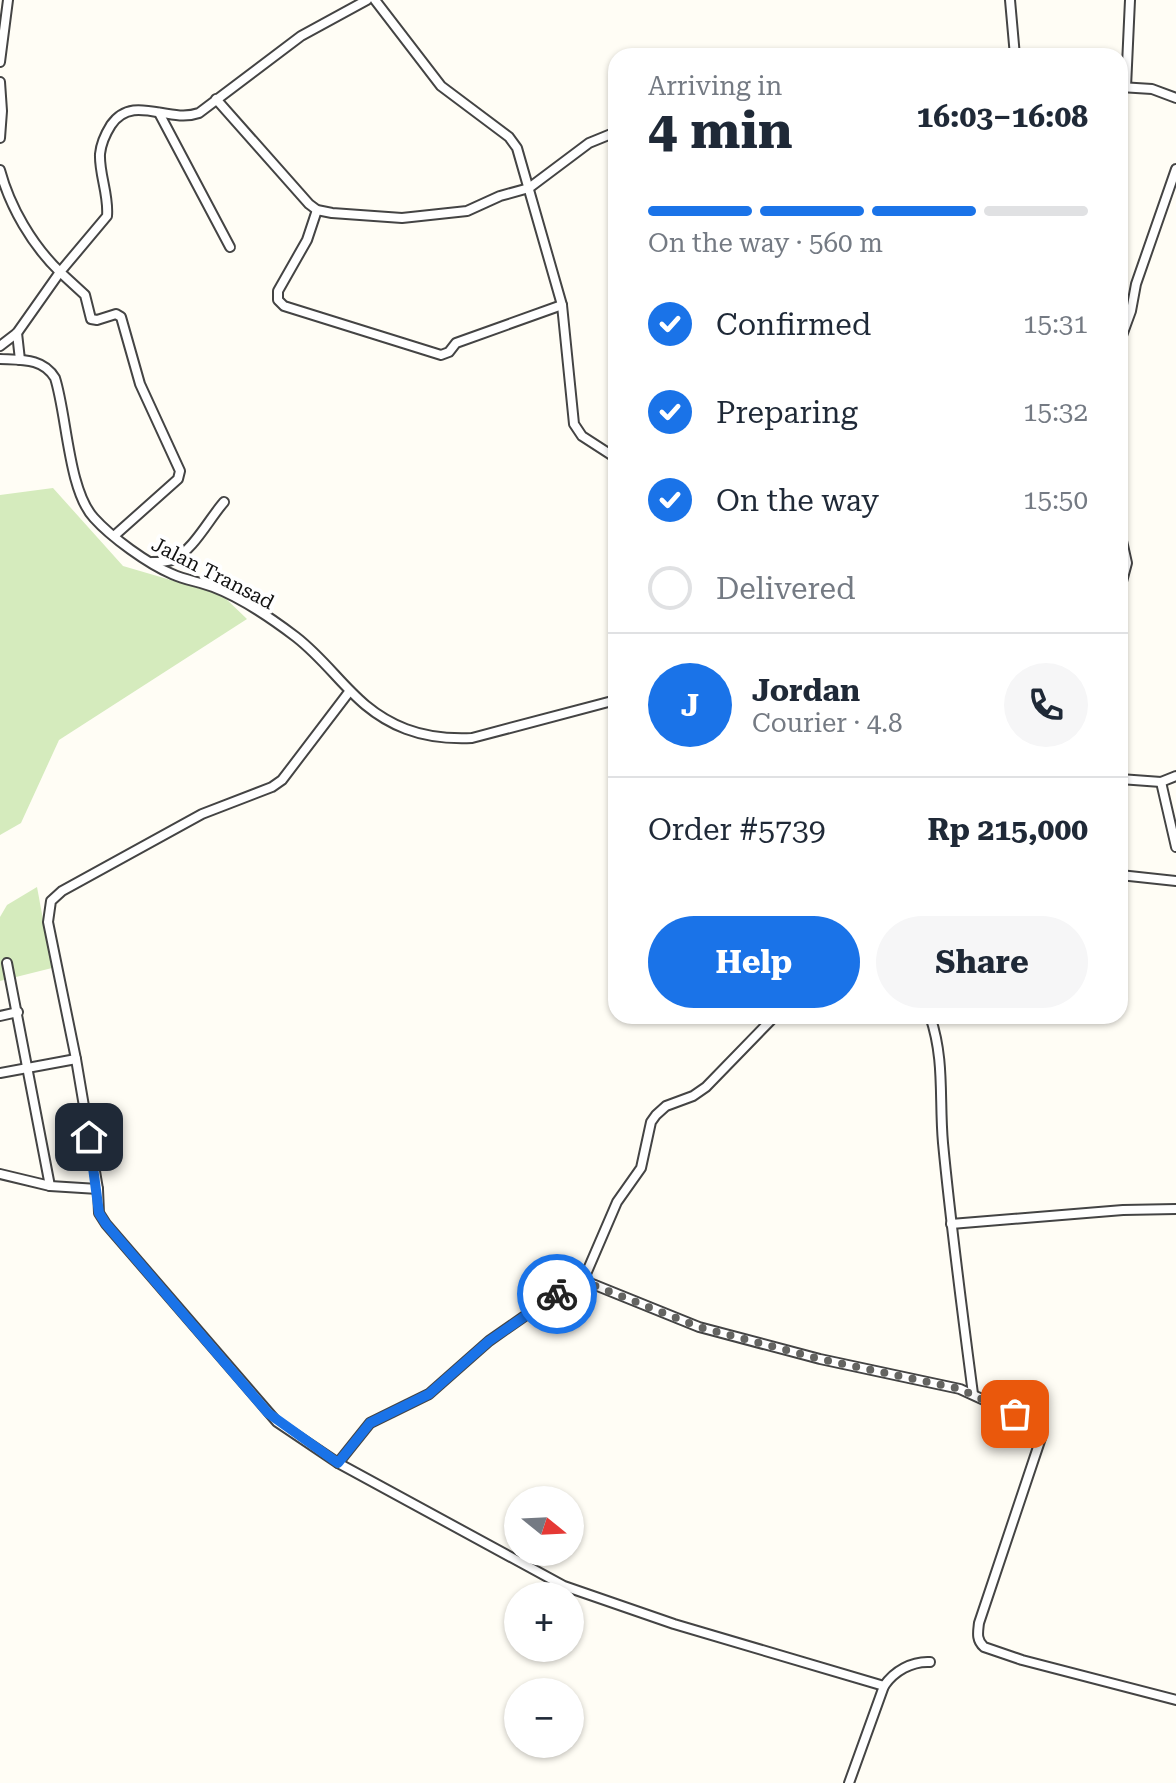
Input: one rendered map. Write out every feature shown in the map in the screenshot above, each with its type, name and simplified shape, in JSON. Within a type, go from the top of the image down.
[{"type":"street","points":[[0,62],[8,0]]},
{"type":"street","points":[[0,346],[17,333],[60,272],[107,216],[100,155],[103,140],[112,123],[124,111],[193,115],[301,36],[367,0]]},
{"type":"street","points":[[375,0],[441,86],[514,142],[562,305],[574,424],[582,436],[608,453]]},
{"type":"street","points":[[1010,0],[1014,48]]},
{"type":"street","points":[[1126,48],[1130,0]]},
{"type":"street","points":[[0,82],[0,138]]},
{"type":"street","points":[[1128,87],[1152,89],[1176,98]]},
{"type":"street","points":[[216,99],[317,210],[402,218],[467,211],[500,196],[529,188],[589,143],[608,135]]},
{"type":"street","points":[[159,113],[230,247]]},
{"type":"street","points":[[1128,319],[1136,284],[1176,169]]},
{"type":"street","points":[[0,170],[6,191],[30,234],[60,272],[85,295],[91,319],[95,321],[116,314],[121,317],[140,384],[180,471],[178,479],[114,536]]},
{"type":"street","points":[[317,210],[307,240],[278,291],[278,300],[284,306],[441,355],[449,352],[456,343],[562,305]]},
{"type":"street","points":[[17,333],[20,360]]},
{"type":"street","name":"Jalan Transad","points":[[0,359],[41,363],[55,378],[78,486],[92,516],[114,536],[171,574],[231,595],[294,635],[318,655],[349,692],[377,714],[407,730],[452,739],[472,738],[608,702]]},
{"type":"street","points":[[152,562],[177,557],[198,537],[224,502]]},
{"type":"street","points":[[349,692],[282,780],[272,787],[202,814],[62,891],[51,901],[48,922],[76,1059],[98,1189],[99,1213],[268,1413],[338,1463],[564,1586],[674,1624],[884,1686]]},
{"type":"street","points":[[1128,780],[1161,782],[1176,776]]},
{"type":"street","points":[[1161,782],[1176,847]]},
{"type":"street","points":[[1128,876],[1176,881]]},
{"type":"street","points":[[7,963],[50,1186]]},
{"type":"street","points":[[0,1016],[18,1012]]},
{"type":"street","points":[[583,1281],[617,1202],[641,1168],[651,1122],[656,1115],[666,1106],[693,1096],[706,1087],[767,1024]]},
{"type":"street","points":[[933,1024],[939,1043],[940,1113],[973,1394]]},
{"type":"street","points":[[0,1073],[76,1059]]},
{"type":"street","points":[[0,1173],[50,1186],[98,1189]]},
{"type":"street","points":[[951,1224],[1123,1210],[1176,1209]]},
{"type":"street","points":[[338,1463],[370,1423],[429,1394],[489,1341],[569,1285],[583,1281],[699,1327],[973,1394],[1036,1424],[1041,1430],[1041,1438],[979,1623],[977,1634],[980,1643],[1022,1660],[1176,1700]]},
{"type":"street","points":[[849,1783],[890,1677],[917,1663],[930,1662]]},
{"type":"green space","points":[[53,488],[123,566],[222,595],[247,619],[59,740],[21,823],[0,835],[0,495]]},
{"type":"green space","points":[[37,887],[52,968],[0,981],[0,917],[7,905]]},
{"type":"way so far","points":[[557,1294],[574,1282],[583,1281],[699,1327],[820,1359],[960,1389],[1015,1414]]},
{"type":"route","points":[[89,1137],[99,1213],[106,1224],[268,1413],[338,1463],[370,1423],[429,1394],[489,1341],[557,1294]]}]
